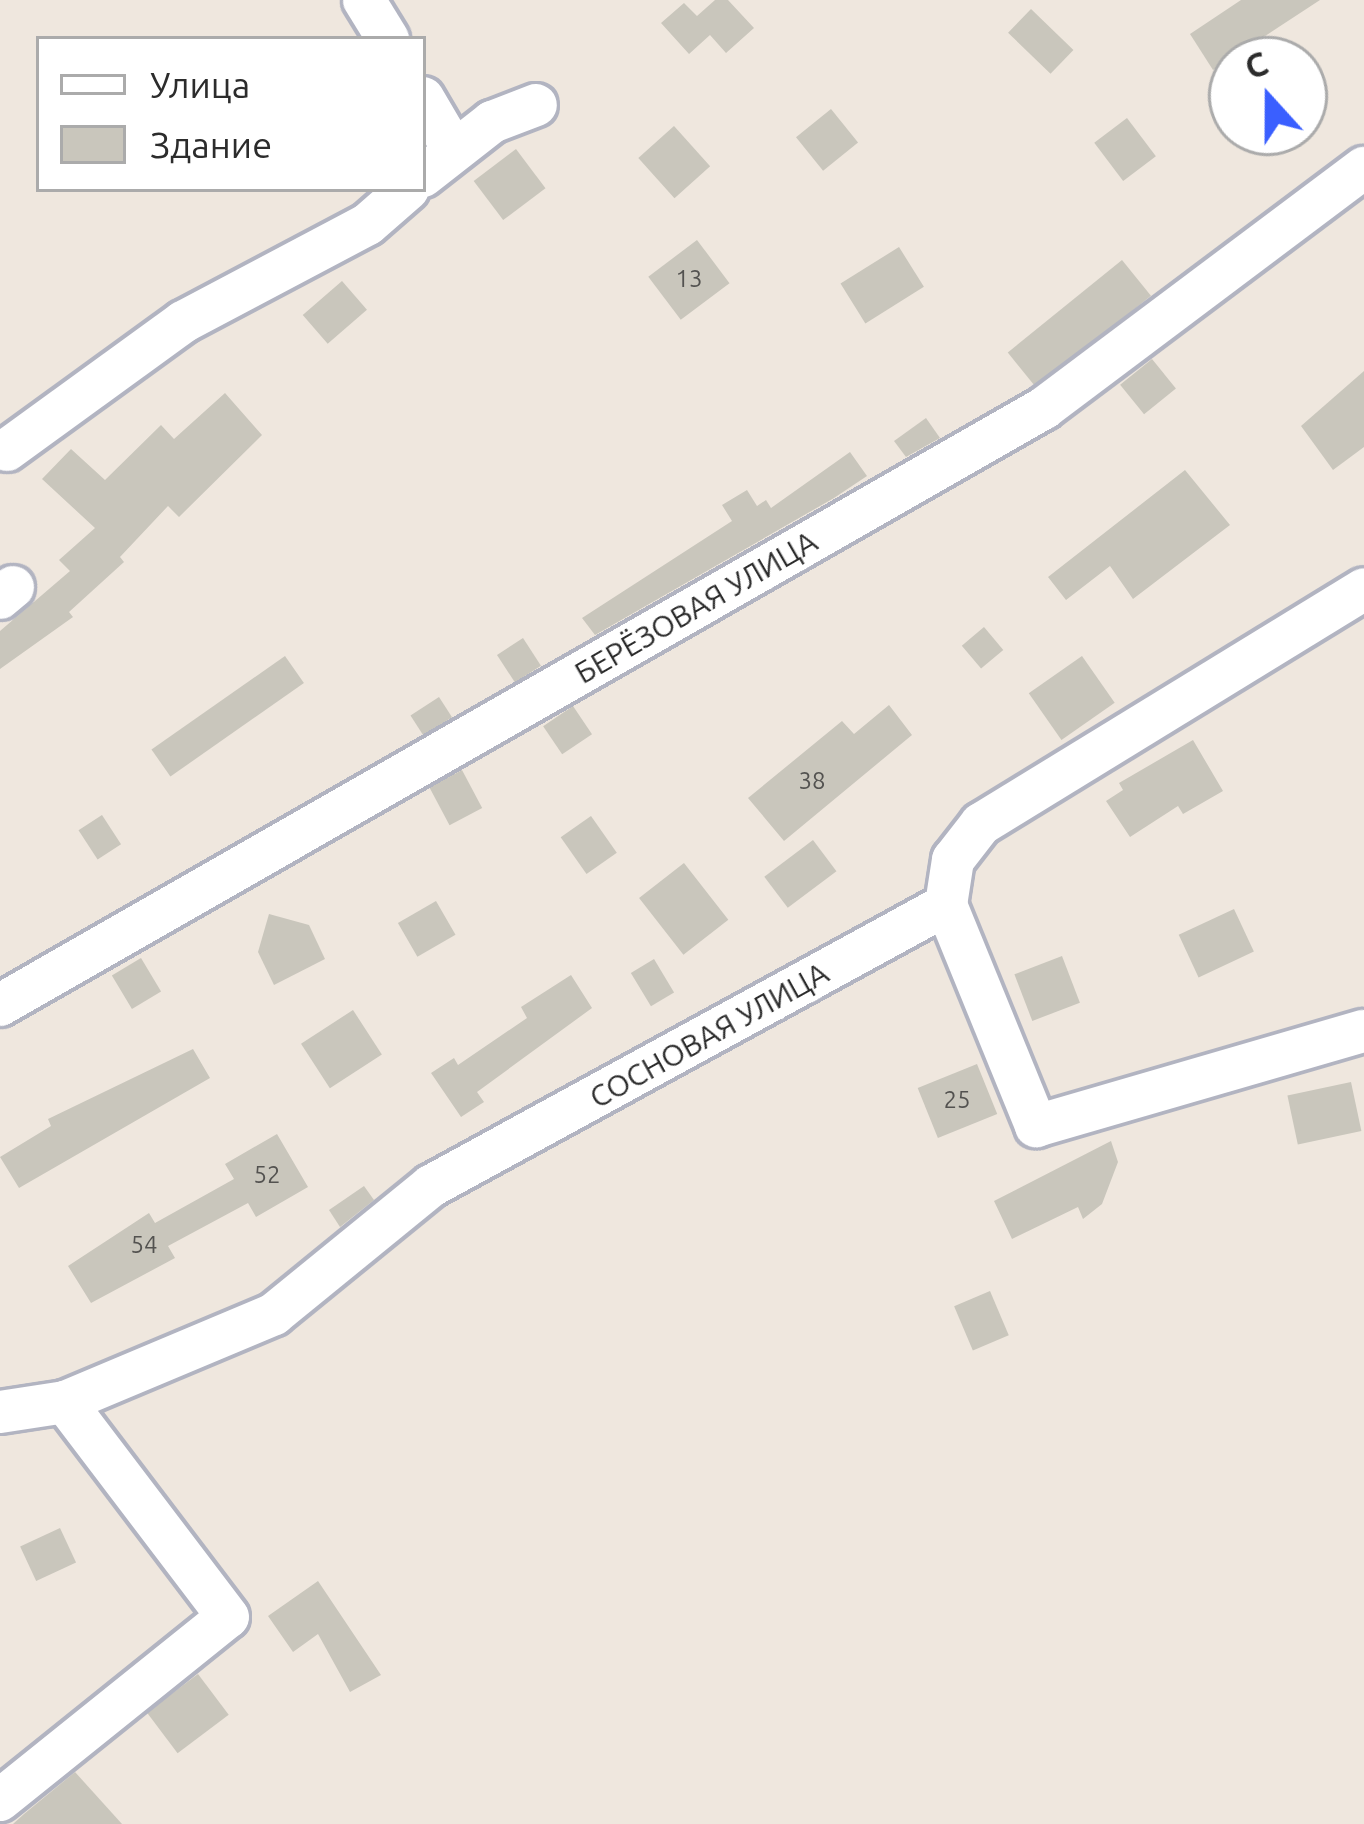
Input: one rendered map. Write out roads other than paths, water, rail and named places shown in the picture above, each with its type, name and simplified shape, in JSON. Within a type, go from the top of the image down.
[{"type":"street","points":[[364,0],[386,36]]},
{"type":"street","points":[[426,111],[438,162],[492,122],[536,105]]},
{"type":"street","name":"БЕРЁЗОВАЯ УЛИЦА","points":[[0,1005],[1044,408],[1364,168]]},
{"type":"street","points":[[7,450],[183,322],[368,224],[405,192]]},
{"type":"street","points":[[1364,589],[981,824],[952,860],[946,905],[1036,1126],[1364,1031]]},
{"type":"street","name":"СОСНОВАЯ УЛИЦА","points":[[0,1412],[64,1402],[274,1314],[431,1186],[946,905]]},
{"type":"street","points":[[0,1800],[228,1617],[64,1402]]}]
